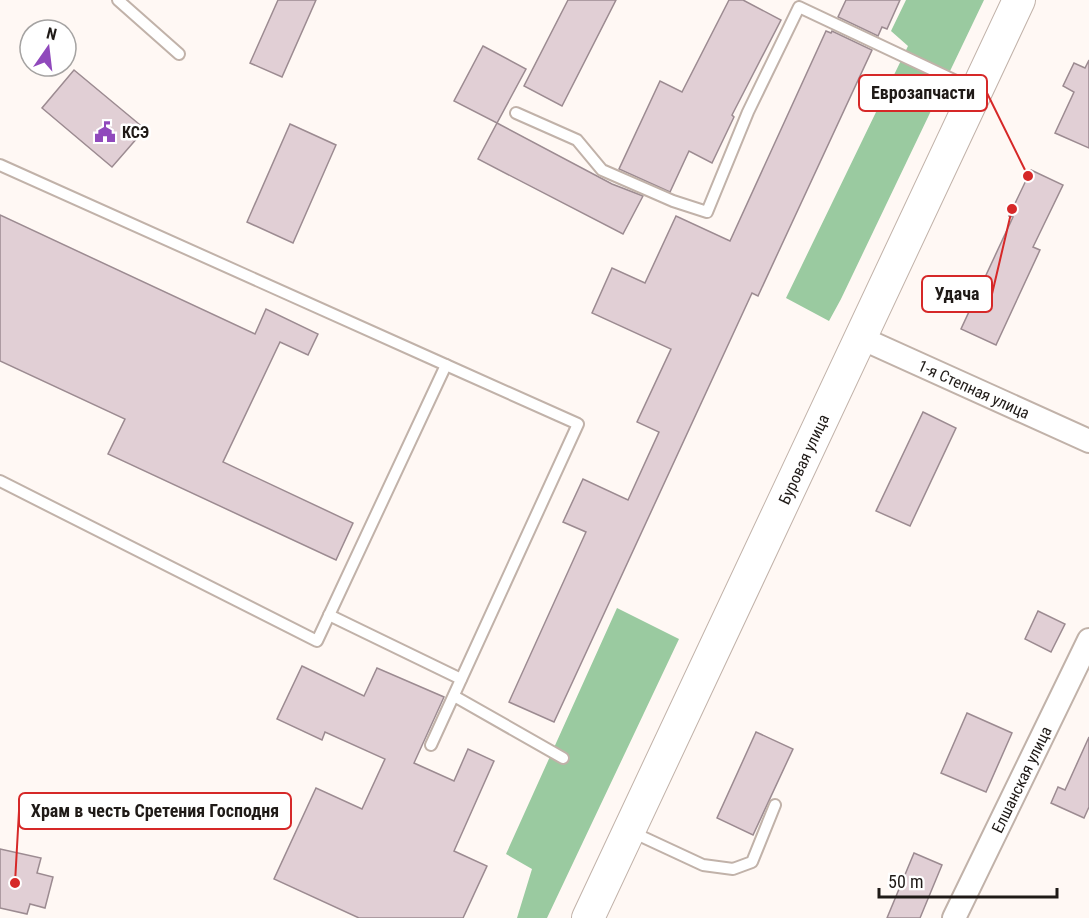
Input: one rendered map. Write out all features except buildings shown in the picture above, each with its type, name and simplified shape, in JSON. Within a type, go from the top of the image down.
[{"type":"main road","name":"Буровая улица","points":[[588,918],[1019,0]]},
{"type":"street","name":"1-я Степная улица","points":[[861,338],[1089,441]]},
{"type":"street","name":"Елшанская улица","points":[[954,918],[1089,640]]},
{"type":"lane","points":[[118,0],[179,54]]},
{"type":"lane","points":[[516,113],[577,140],[602,170],[673,201],[707,212],[748,112],[799,7],[976,91]]},
{"type":"lane","points":[[0,165],[578,424],[431,746]]},
{"type":"lane","points":[[0,481],[317,641],[446,366]]},
{"type":"lane","points":[[329,615],[461,679]]},
{"type":"lane","points":[[454,696],[563,758]]},
{"type":"lane","points":[[629,831],[703,864],[733,869],[752,862],[775,805]]},
{"type":"green space","points":[[906,0],[984,0],[829,321],[786,298],[908,46],[891,31]]},
{"type":"green space","points":[[617,608],[679,639],[547,918],[517,918],[532,869],[506,854]]},
{"type":"place","name":"КСЭ","points":[[105,132]]},
{"type":"place","name":"Еврозапчасти","points":[[1028,176]]},
{"type":"place","name":"Удача","points":[[1012,209]]},
{"type":"place","name":"Храм в честь Сретения Господня","points":[[15,883]]}]
